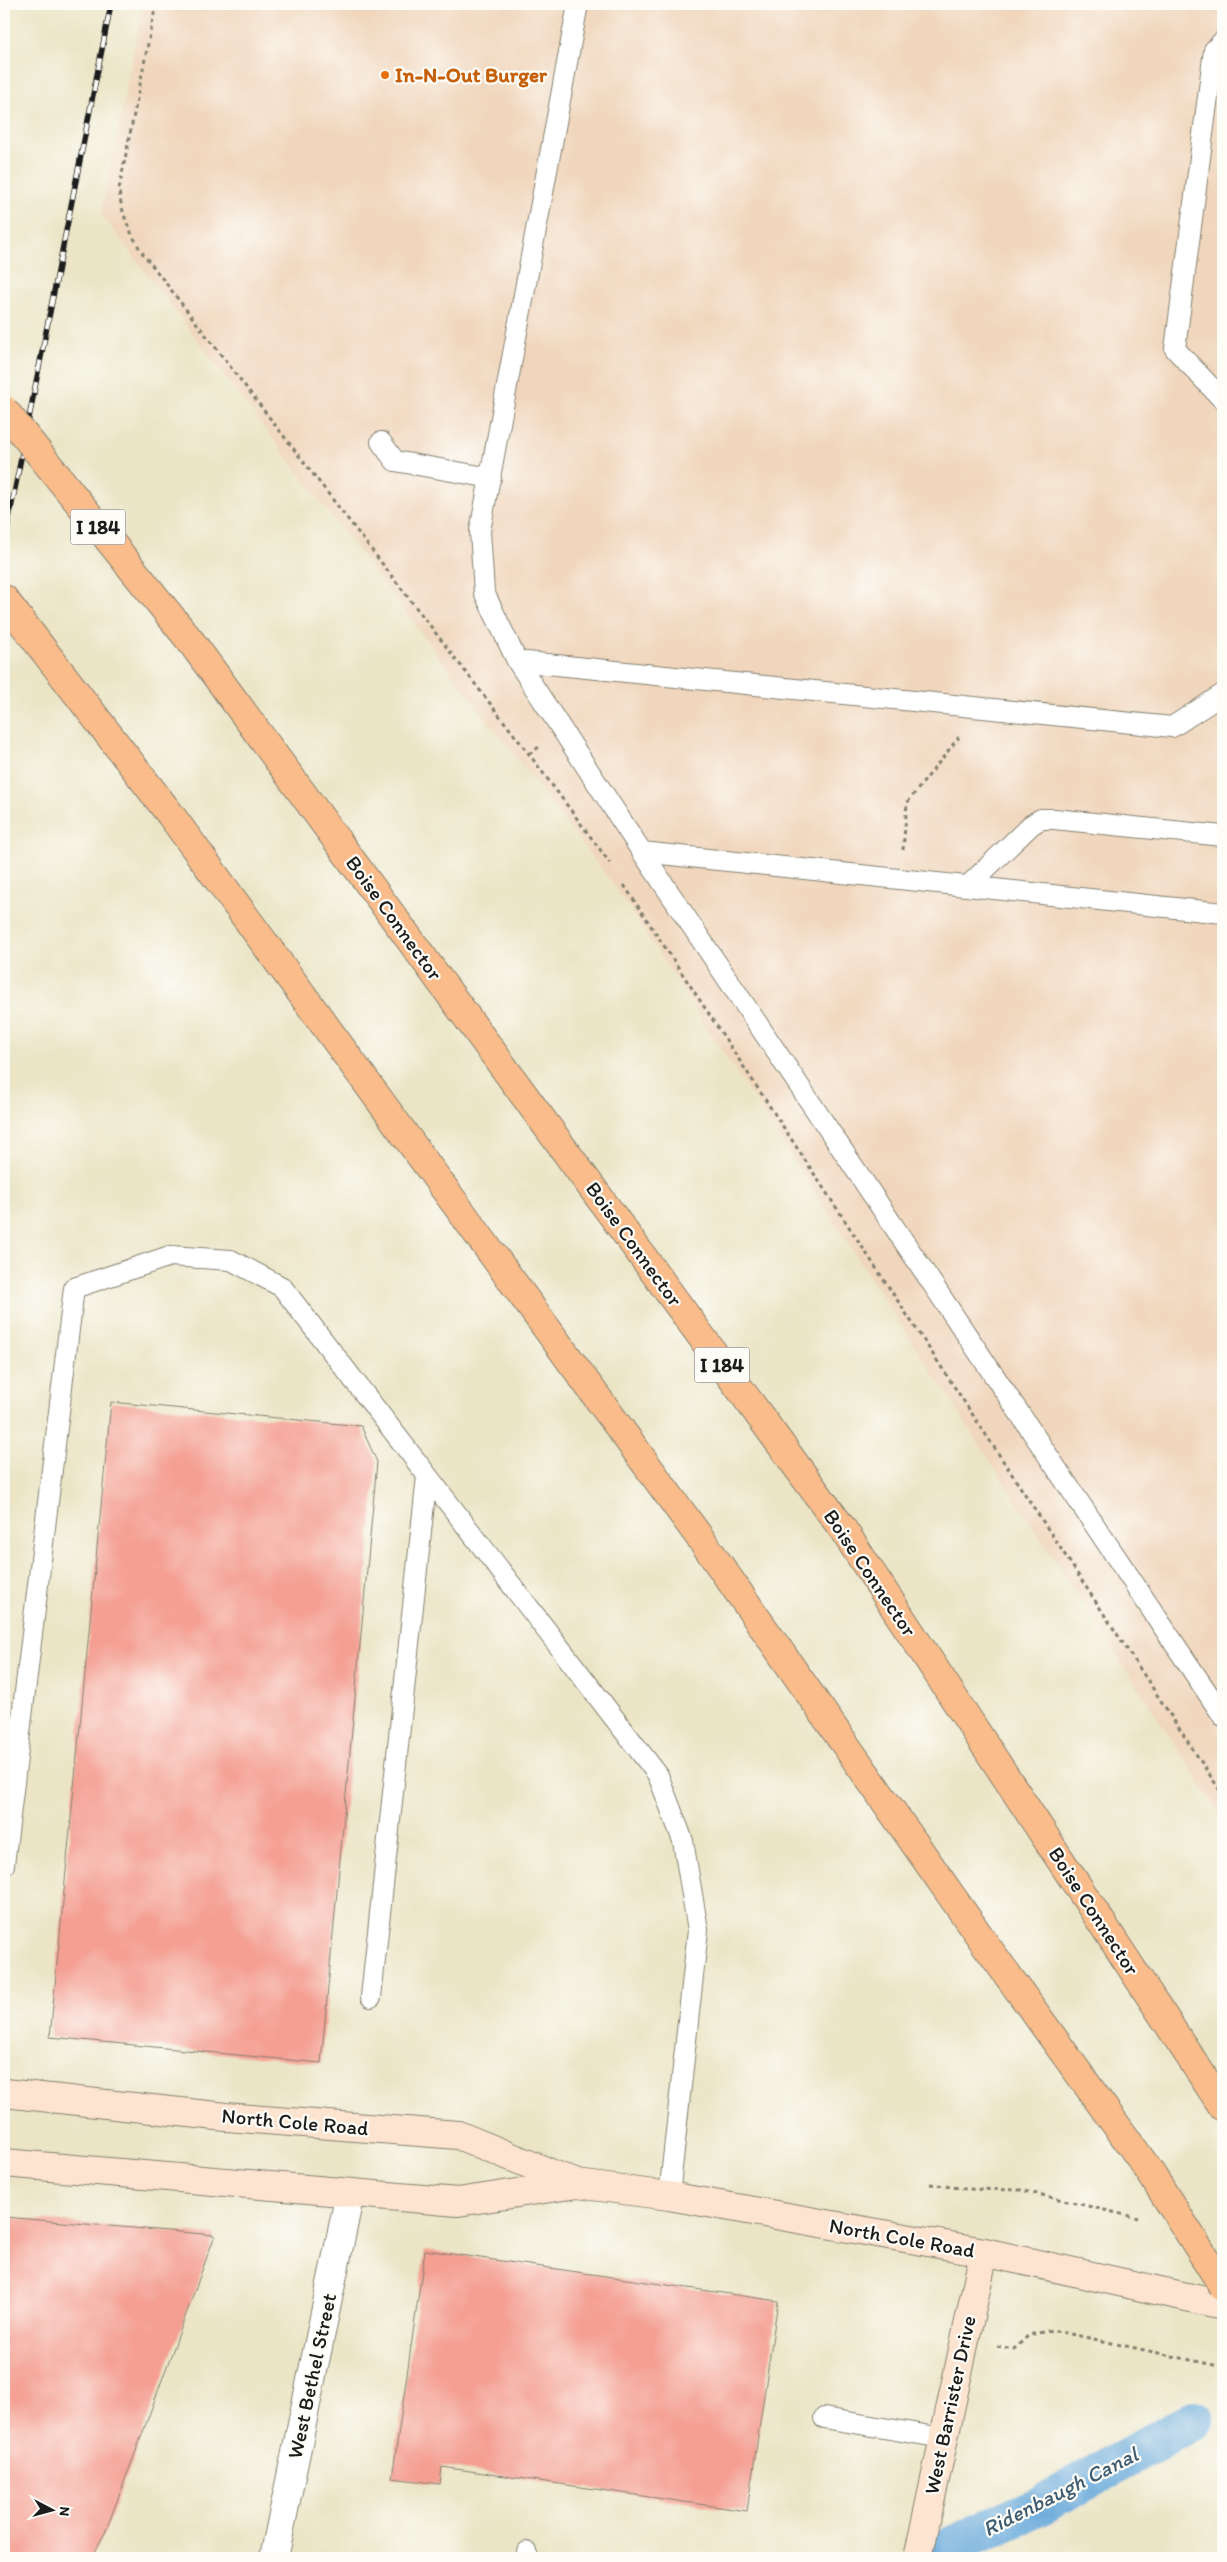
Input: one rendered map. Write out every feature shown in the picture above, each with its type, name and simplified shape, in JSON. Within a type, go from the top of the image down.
[{"type":"highway","name":"Boise Connector","points":[[4,410],[192,643],[842,1528],[1223,2107]]},
{"type":"highway","points":[[4,599],[170,814],[706,1546],[988,1948],[1148,2169],[1223,2286]]},
{"type":"main road","name":"North Cole Road","points":[[4,2093],[226,2117],[458,2135],[577,2184],[669,2196],[984,2252],[1223,2305]]},
{"type":"main road","name":"North Cole Road","points":[[4,2163],[458,2202],[577,2184]]},
{"type":"main road","name":"West Barrister Drive","points":[[918,2558],[984,2252]]},
{"type":"street","name":"West Bethel Street","points":[[274,2558],[350,2193]]},
{"type":"lane","points":[[578,4],[480,531],[484,592],[517,661],[642,852],[1223,1716]]},
{"type":"lane","points":[[1223,41],[1214,50],[1175,349],[1223,400]]},
{"type":"lane","points":[[381,442],[395,461],[490,478]]},
{"type":"lane","points":[[517,661],[1172,727],[1223,694]]},
{"type":"lane","points":[[968,886],[1031,825],[1041,820],[1054,818],[1223,836]]},
{"type":"lane","points":[[642,852],[1223,913]]},
{"type":"lane","points":[[4,1865],[74,1288],[170,1256],[231,1260],[282,1287],[658,1775],[683,1841],[698,1930],[669,2196]]},
{"type":"lane","points":[[371,1997],[427,1476]]},
{"type":"lane","points":[[824,2418],[943,2438]]},
{"type":"path","points":[[156,4],[119,189],[121,208],[128,227],[141,251],[530,754],[614,870]]},
{"type":"path","points":[[903,856],[907,803],[959,737]]},
{"type":"path","points":[[619,878],[1223,1795]]},
{"type":"path","points":[[930,2184],[966,2189],[1021,2190],[1146,2221]]},
{"type":"path","points":[[964,2340],[1014,2350],[1029,2335],[1052,2330],[1223,2367]]},
{"type":"shaded area","points":[[143,4],[1223,4],[1223,1818],[618,891],[101,214]]},
{"type":"building","points":[[111,1402],[361,1426],[377,1462],[321,2063],[50,2037]]},
{"type":"building","points":[[4,2217],[215,2235],[105,2533],[91,2558],[4,2558]]},
{"type":"building","points":[[425,2250],[778,2301],[747,2511],[442,2467],[440,2484],[392,2478]]},
{"type":"waterway","name":"Ridenbaugh Canal","points":[[925,2558],[1046,2503],[1194,2420]]},
{"type":"railway","points":[[4,544],[111,4]]},
{"type":"place","name":"In-N-Out Burger","points":[[385,75]]}]
